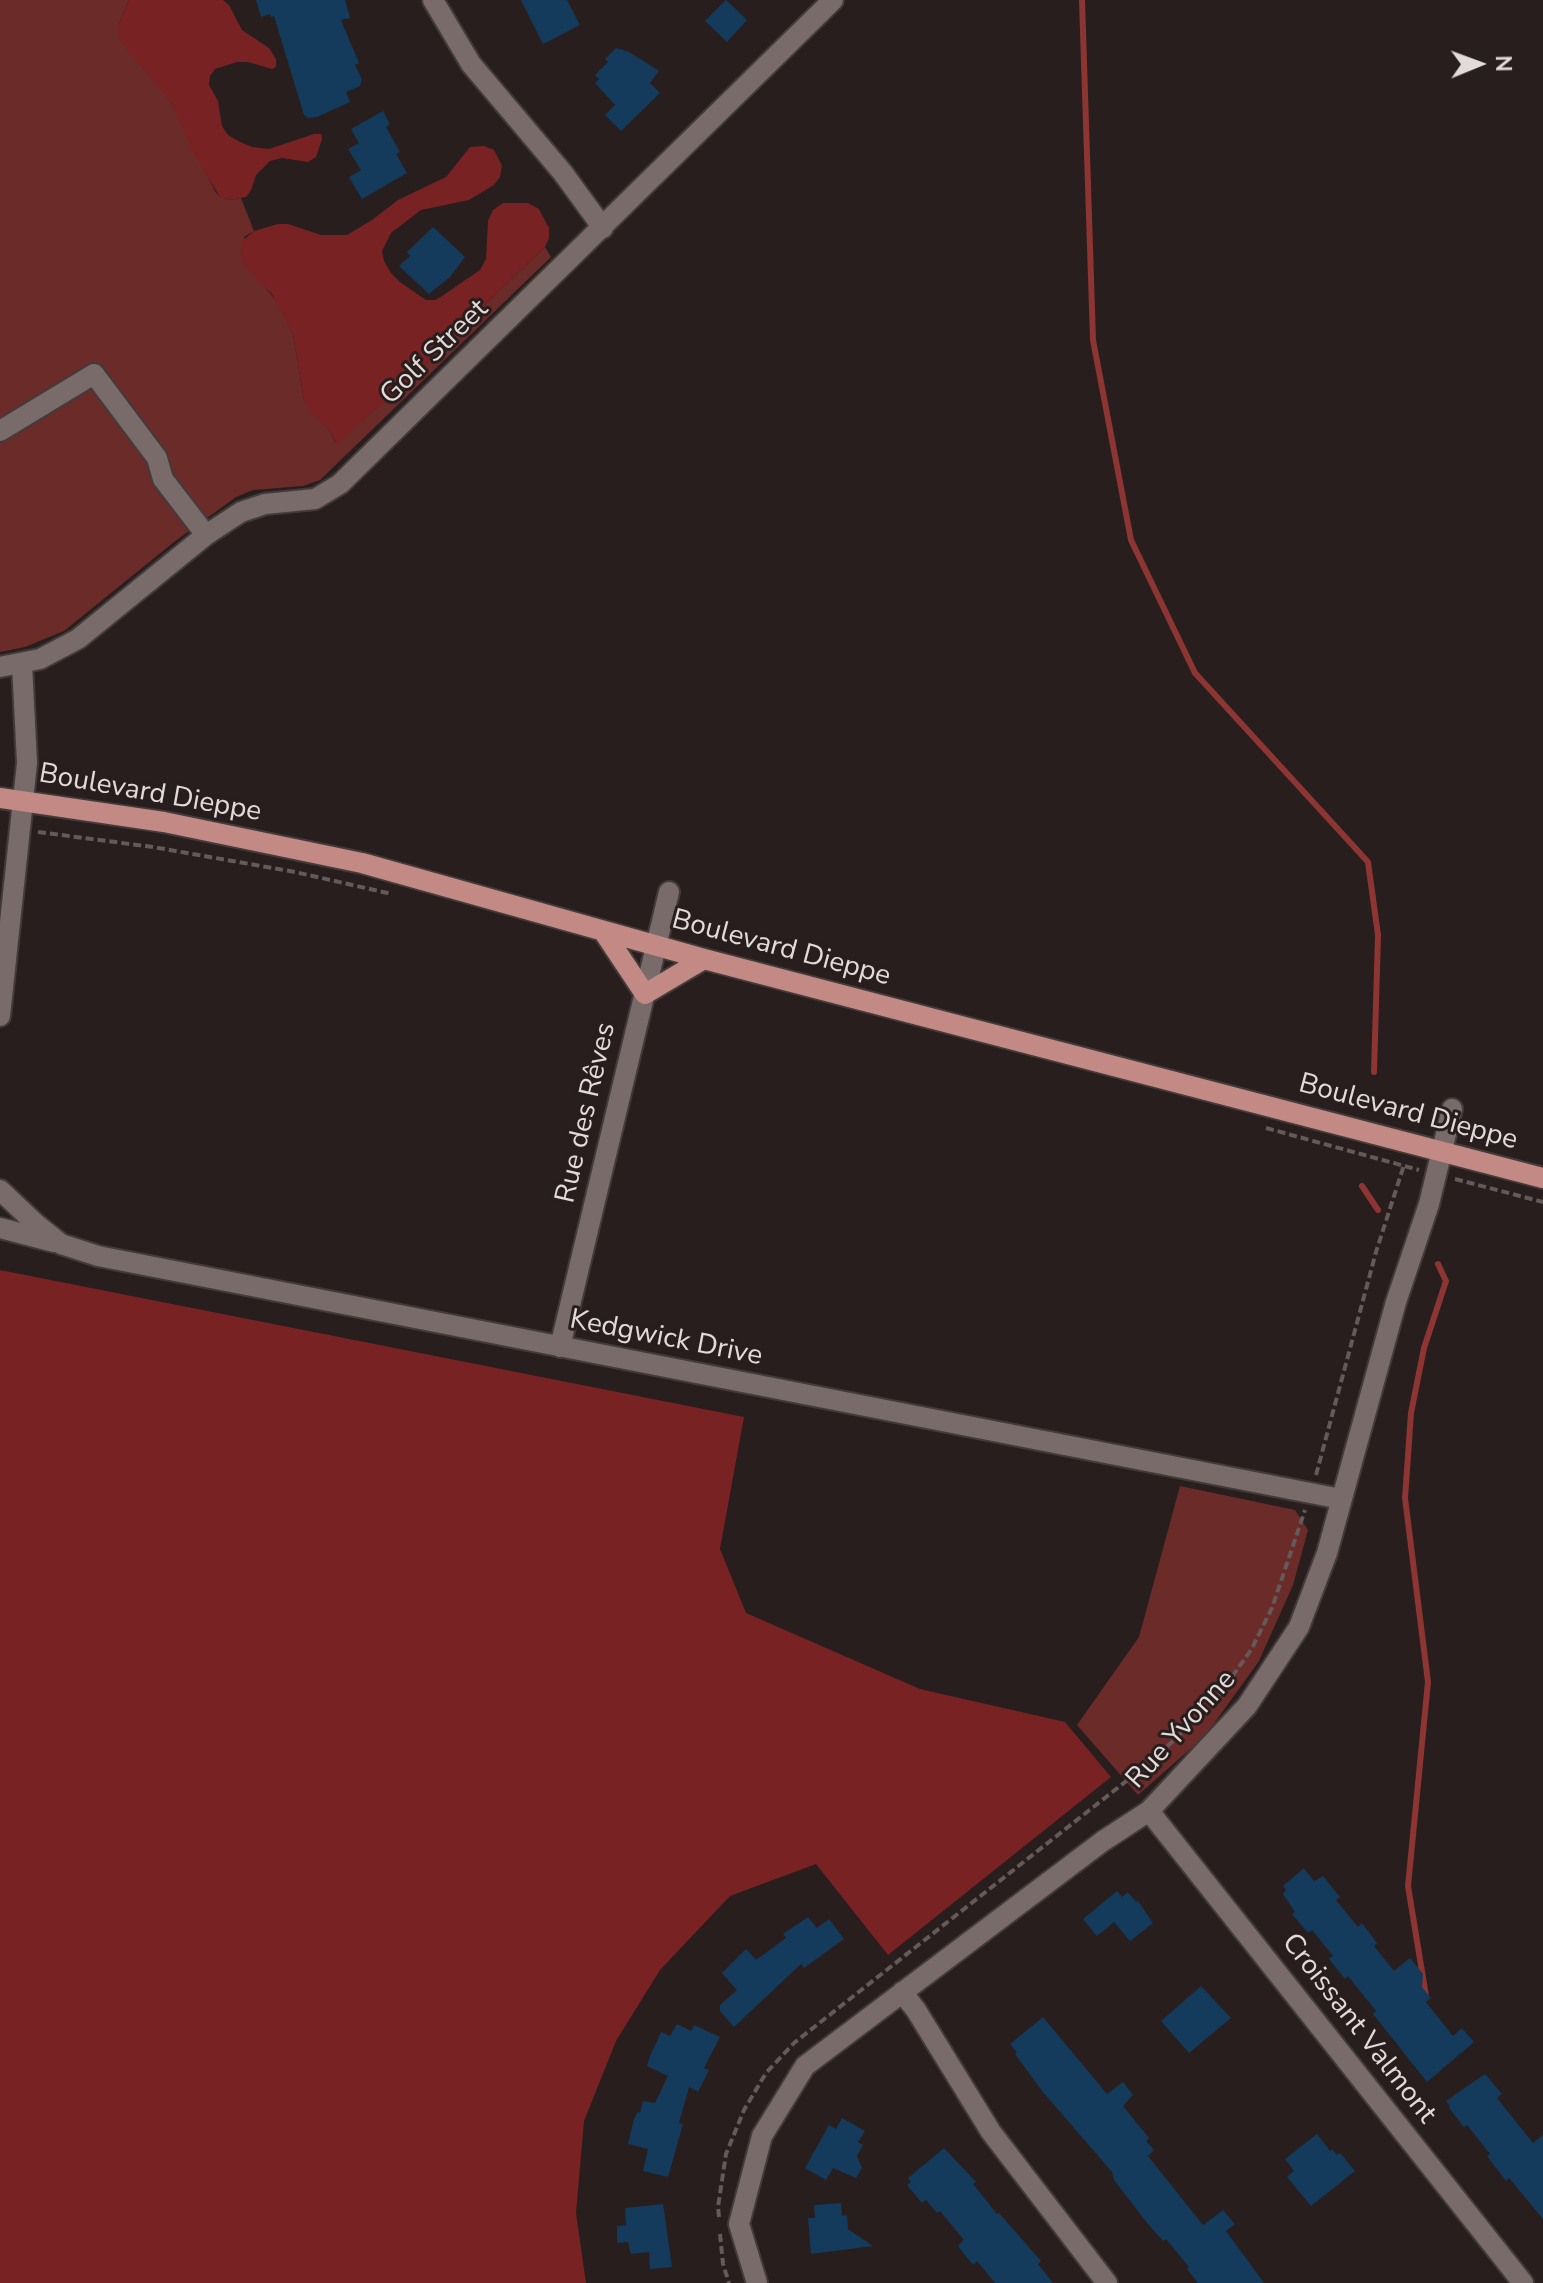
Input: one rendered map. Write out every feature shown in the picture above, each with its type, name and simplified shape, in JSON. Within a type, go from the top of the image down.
[{"type":"main road","name":"Boulevard Dieppe","points":[[0,798],[164,822],[302,848],[704,959],[1543,1178]]},
{"type":"main road","points":[[603,931],[645,994],[704,959]]},
{"type":"street","points":[[433,0],[471,64],[563,173],[603,228]]},
{"type":"street","name":"Golf Street","points":[[0,667],[49,655],[91,630],[206,535],[241,512],[265,504],[315,499],[340,484],[833,0]]},
{"type":"street","points":[[0,431],[94,374],[157,458],[163,479],[206,535]]},
{"type":"street","points":[[0,1016],[28,751],[22,664]]},
{"type":"street","name":"Rue des Rêves","points":[[560,1347],[669,892]]},
{"type":"street","name":"Rue Yvonne","points":[[757,2283],[739,2224],[762,2136],[805,2066],[1103,1841],[1149,1811],[1247,1706],[1299,1627],[1327,1553],[1396,1302],[1429,1204],[1452,1109]]},
{"type":"street","name":"Kedgwick Drive","points":[[0,1190],[61,1244],[123,1261],[1341,1499]]},
{"type":"street","points":[[0,1228],[61,1244]]},
{"type":"street","name":"Croissant Valmont","points":[[1149,1811],[1523,2283]]},
{"type":"street","points":[[902,1992],[991,2132],[1107,2283]]},
{"type":"path","points":[[40,833],[153,847],[295,872],[401,896]]},
{"type":"path","points":[[729,2283],[723,2264],[718,2207],[726,2154],[744,2110],[766,2073],[794,2043],[1153,1760],[1214,1702],[1251,1650],[1272,1608],[1311,1494],[1376,1252],[1404,1165]]},
{"type":"shaded area","points":[[0,0],[129,0],[118,26],[171,102],[215,191],[229,200],[241,198],[254,231],[244,237],[258,278],[278,303],[293,334],[304,400],[336,443],[399,393],[453,335],[545,247],[551,257],[320,480],[303,486],[253,490],[236,497],[174,542],[64,631],[25,647],[0,652]]},
{"type":"shaded area","points":[[129,0],[223,0],[229,5],[242,30],[269,48],[276,59],[276,67],[272,69],[237,62],[215,69],[209,85],[218,101],[222,126],[228,135],[238,141],[269,149],[321,134],[316,157],[308,162],[282,158],[270,161],[256,175],[246,197],[229,200],[220,197],[194,154],[171,102],[120,41],[118,26]]},
{"type":"shaded area","points":[[484,146],[494,150],[502,166],[500,177],[494,185],[469,200],[421,210],[391,233],[382,251],[391,273],[426,300],[442,296],[480,270],[486,259],[488,221],[493,210],[503,203],[528,203],[539,209],[549,228],[545,247],[453,335],[399,394],[374,410],[337,444],[304,400],[293,334],[272,294],[244,266],[242,241],[254,231],[278,224],[288,224],[321,235],[347,235],[398,200],[446,177],[470,147]]},
{"type":"shaded area","points":[[0,1270],[744,1417],[720,1549],[746,1613],[920,1689],[1065,1722],[1111,1777],[888,1955],[816,1864],[730,1896],[660,1970],[616,2041],[584,2121],[576,2213],[586,2283],[0,2283]]},
{"type":"shaded area","points":[[1180,1486],[1295,1510],[1308,1530],[1293,1585],[1259,1661],[1205,1736],[1138,1795],[1077,1725],[1139,1637]]},
{"type":"building","points":[[256,0],[345,0],[350,18],[341,20],[359,63],[355,65],[362,79],[360,86],[346,92],[350,102],[317,117],[304,115],[274,16],[261,17]]},
{"type":"building","points":[[521,0],[567,0],[580,25],[543,44]]},
{"type":"building","points":[[726,0],[747,20],[727,42],[705,21]]},
{"type":"building","points":[[616,48],[629,52],[659,71],[650,83],[660,93],[621,131],[605,115],[615,105],[595,83],[599,79],[595,75]]},
{"type":"building","points":[[383,111],[390,124],[386,127],[400,152],[396,154],[407,173],[362,199],[349,177],[361,170],[348,149],[359,143],[351,129]]},
{"type":"building","points":[[433,227],[465,257],[450,277],[429,294],[399,266],[410,256],[407,252]]},
{"type":"building","points":[[1304,1868],[1314,1881],[1323,1876],[1340,1897],[1336,1900],[1358,1927],[1362,1923],[1377,1943],[1374,1946],[1394,1971],[1410,1958],[1423,1974],[1422,1987],[1431,1998],[1426,2002],[1453,2036],[1462,2028],[1474,2042],[1427,2082],[1373,2014],[1376,2011],[1348,1976],[1345,1979],[1329,1959],[1333,1956],[1312,1930],[1308,1933],[1292,1914],[1295,1912],[1283,1894],[1286,1890],[1283,1886]]},
{"type":"building","points":[[1117,1891],[1122,1897],[1128,1892],[1153,1923],[1130,1941],[1114,1922],[1097,1936],[1083,1919]]},
{"type":"building","points":[[808,1917],[817,1928],[829,1919],[844,1939],[804,1968],[801,1964],[734,2027],[720,2011],[720,2005],[737,1990],[722,1973],[746,1949],[756,1960],[786,1938],[783,1934]]},
{"type":"building","points":[[1201,1986],[1231,2018],[1189,2053],[1161,2021]]},
{"type":"building","points":[[1043,2017],[1107,2094],[1123,2082],[1133,2095],[1123,2106],[1149,2138],[1146,2141],[1154,2150],[1148,2156],[1203,2225],[1223,2210],[1235,2224],[1226,2231],[1264,2283],[1198,2283],[1166,2239],[1163,2241],[1148,2224],[1114,2180],[1112,2172],[1043,2092],[1015,2054],[1017,2052],[1010,2044]]},
{"type":"building","points":[[677,2024],[691,2031],[694,2025],[720,2037],[704,2068],[709,2070],[698,2092],[689,2087],[679,2123],[683,2124],[668,2177],[643,2171],[648,2149],[628,2144],[634,2119],[640,2113],[643,2101],[655,2103],[668,2076],[647,2066],[650,2056],[661,2032],[670,2036]]},
{"type":"building","points":[[1485,2074],[1502,2094],[1497,2098],[1533,2143],[1543,2135],[1543,2219],[1509,2178],[1506,2181],[1487,2156],[1490,2154],[1467,2125],[1464,2127],[1446,2101]]},
{"type":"building","points":[[842,2118],[865,2131],[858,2142],[863,2145],[857,2156],[862,2168],[856,2178],[833,2168],[826,2180],[805,2168],[829,2125],[836,2129]]},
{"type":"building","points":[[1317,2134],[1330,2151],[1332,2149],[1337,2155],[1340,2153],[1355,2171],[1311,2206],[1287,2177],[1294,2171],[1285,2159]]},
{"type":"building","points":[[944,2148],[976,2182],[973,2184],[997,2214],[1041,2261],[1038,2264],[1053,2283],[995,2283],[977,2261],[973,2265],[958,2246],[964,2240],[940,2211],[937,2213],[926,2200],[922,2203],[907,2185],[911,2182],[908,2178]]},
{"type":"building","points":[[841,2203],[842,2216],[847,2215],[848,2229],[873,2246],[811,2254],[808,2218],[815,2218],[814,2205]]},
{"type":"building","points":[[663,2204],[672,2267],[650,2269],[649,2252],[631,2254],[628,2242],[617,2243],[617,2226],[626,2225],[625,2208]]},
{"type":"waterway","points":[[1082,0],[1093,340],[1131,540],[1195,673],[1368,862],[1378,935],[1374,1072]]},
{"type":"waterway","points":[[1362,1186],[1378,1210]]},
{"type":"waterway","points":[[1426,1996],[1408,1886],[1428,1682],[1405,1498],[1411,1413],[1424,1348],[1446,1281],[1438,1264]]}]
